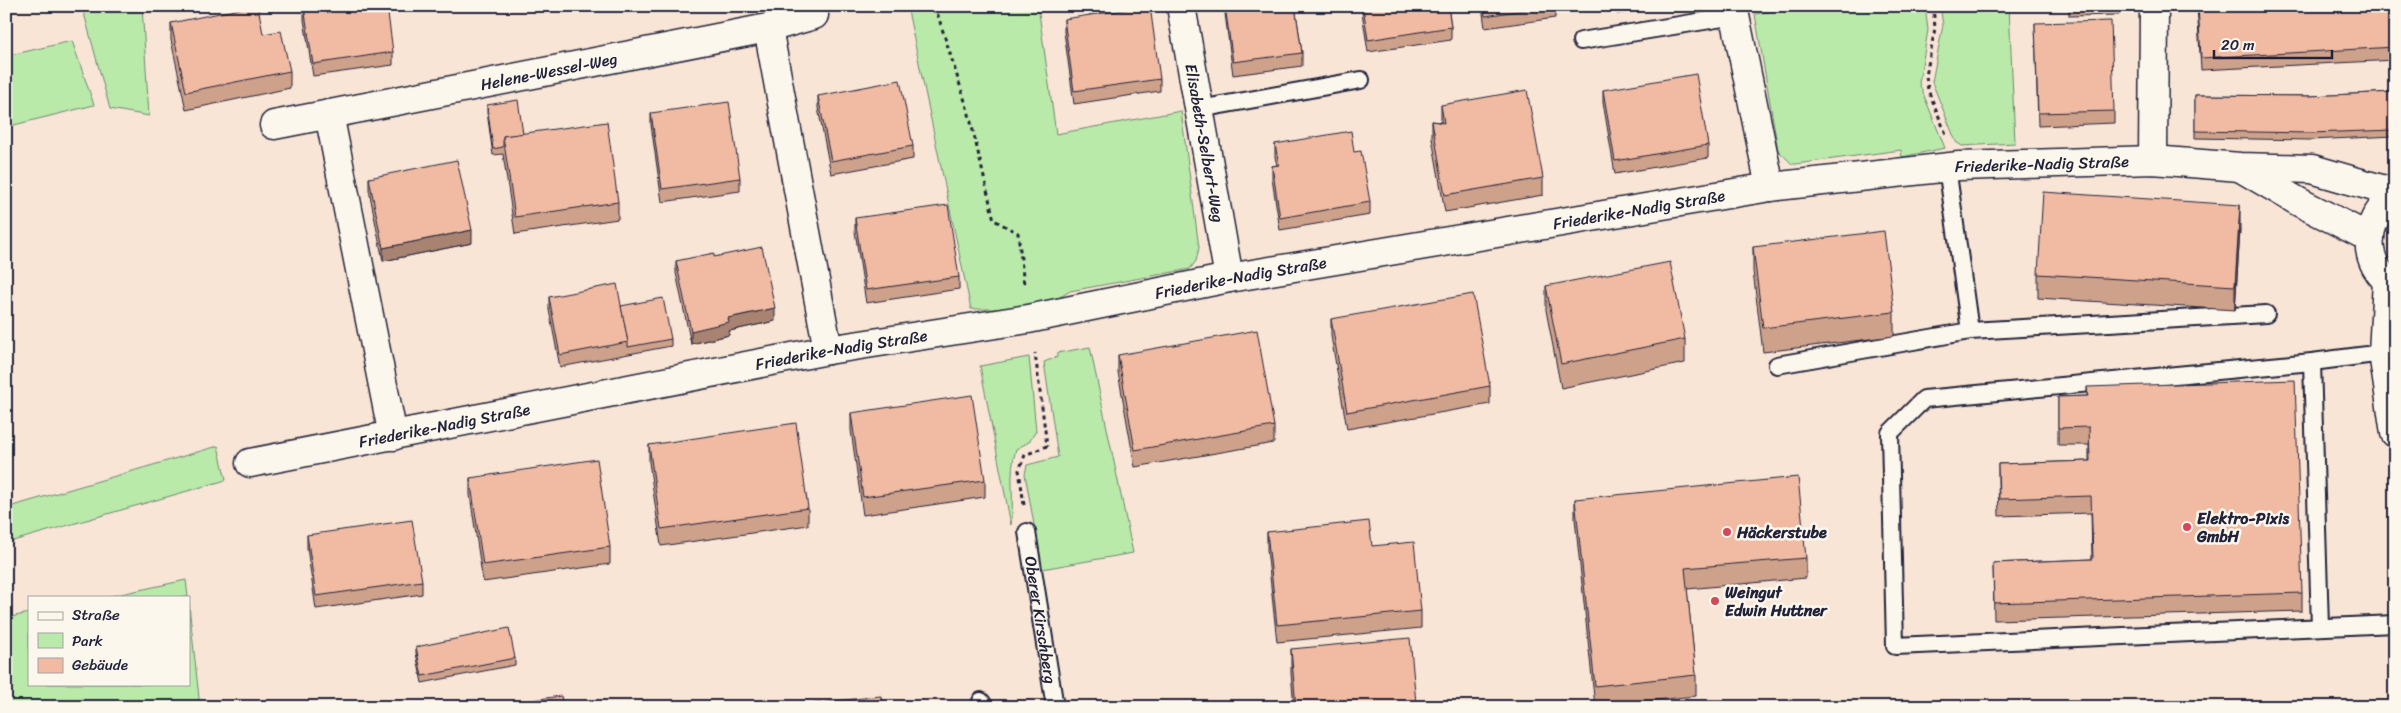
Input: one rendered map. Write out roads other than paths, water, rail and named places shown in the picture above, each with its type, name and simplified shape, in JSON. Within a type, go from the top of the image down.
[{"type":"street","name":"Elisabeth-Selbert-Weg","points":[[1181,6],[1229,278]]},
{"type":"street","points":[[2153,160],[2154,6]]},
{"type":"street","points":[[1734,11],[1770,187]]},
{"type":"street","name":"Helene-Wessel-Weg","points":[[274,125],[768,28],[814,15]]},
{"type":"street","points":[[768,28],[828,350]]},
{"type":"street","points":[[329,114],[392,436]]},
{"type":"street","name":"Friederike-Nadig Straße","points":[[250,464],[828,350],[1028,319],[1229,278],[1770,187],[1953,167],[2153,160],[2240,168],[2312,169],[2395,193]]},
{"type":"street","name":"Friederike-Nadig Straße","points":[[2240,168],[2299,202],[2370,238]]},
{"type":"street","points":[[2395,198],[2378,212],[2370,238],[2370,257],[2376,269],[2391,283],[2384,353],[2395,433]]},
{"type":"lane","points":[[1581,41],[1734,11]]},
{"type":"lane","points":[[1199,109],[1361,80]]},
{"type":"lane","points":[[1953,167],[1970,331]]},
{"type":"lane","points":[[1777,365],[1970,331],[2266,314]]},
{"type":"lane","points":[[2384,353],[2312,362],[1924,399],[1890,433],[1895,646],[2395,624]]},
{"type":"lane","points":[[2312,362],[2320,627]]},
{"type":"lane","name":"Oberer Kirschberg","points":[[1028,532],[1055,707]]},
{"type":"place","name":"Elektro-Pixis GmbH","points":[[2187,527]]},
{"type":"place","name":"Häckerstube","points":[[1727,532]]},
{"type":"place","name":"Weingut Edwin Huttner","points":[[1715,601]]}]
